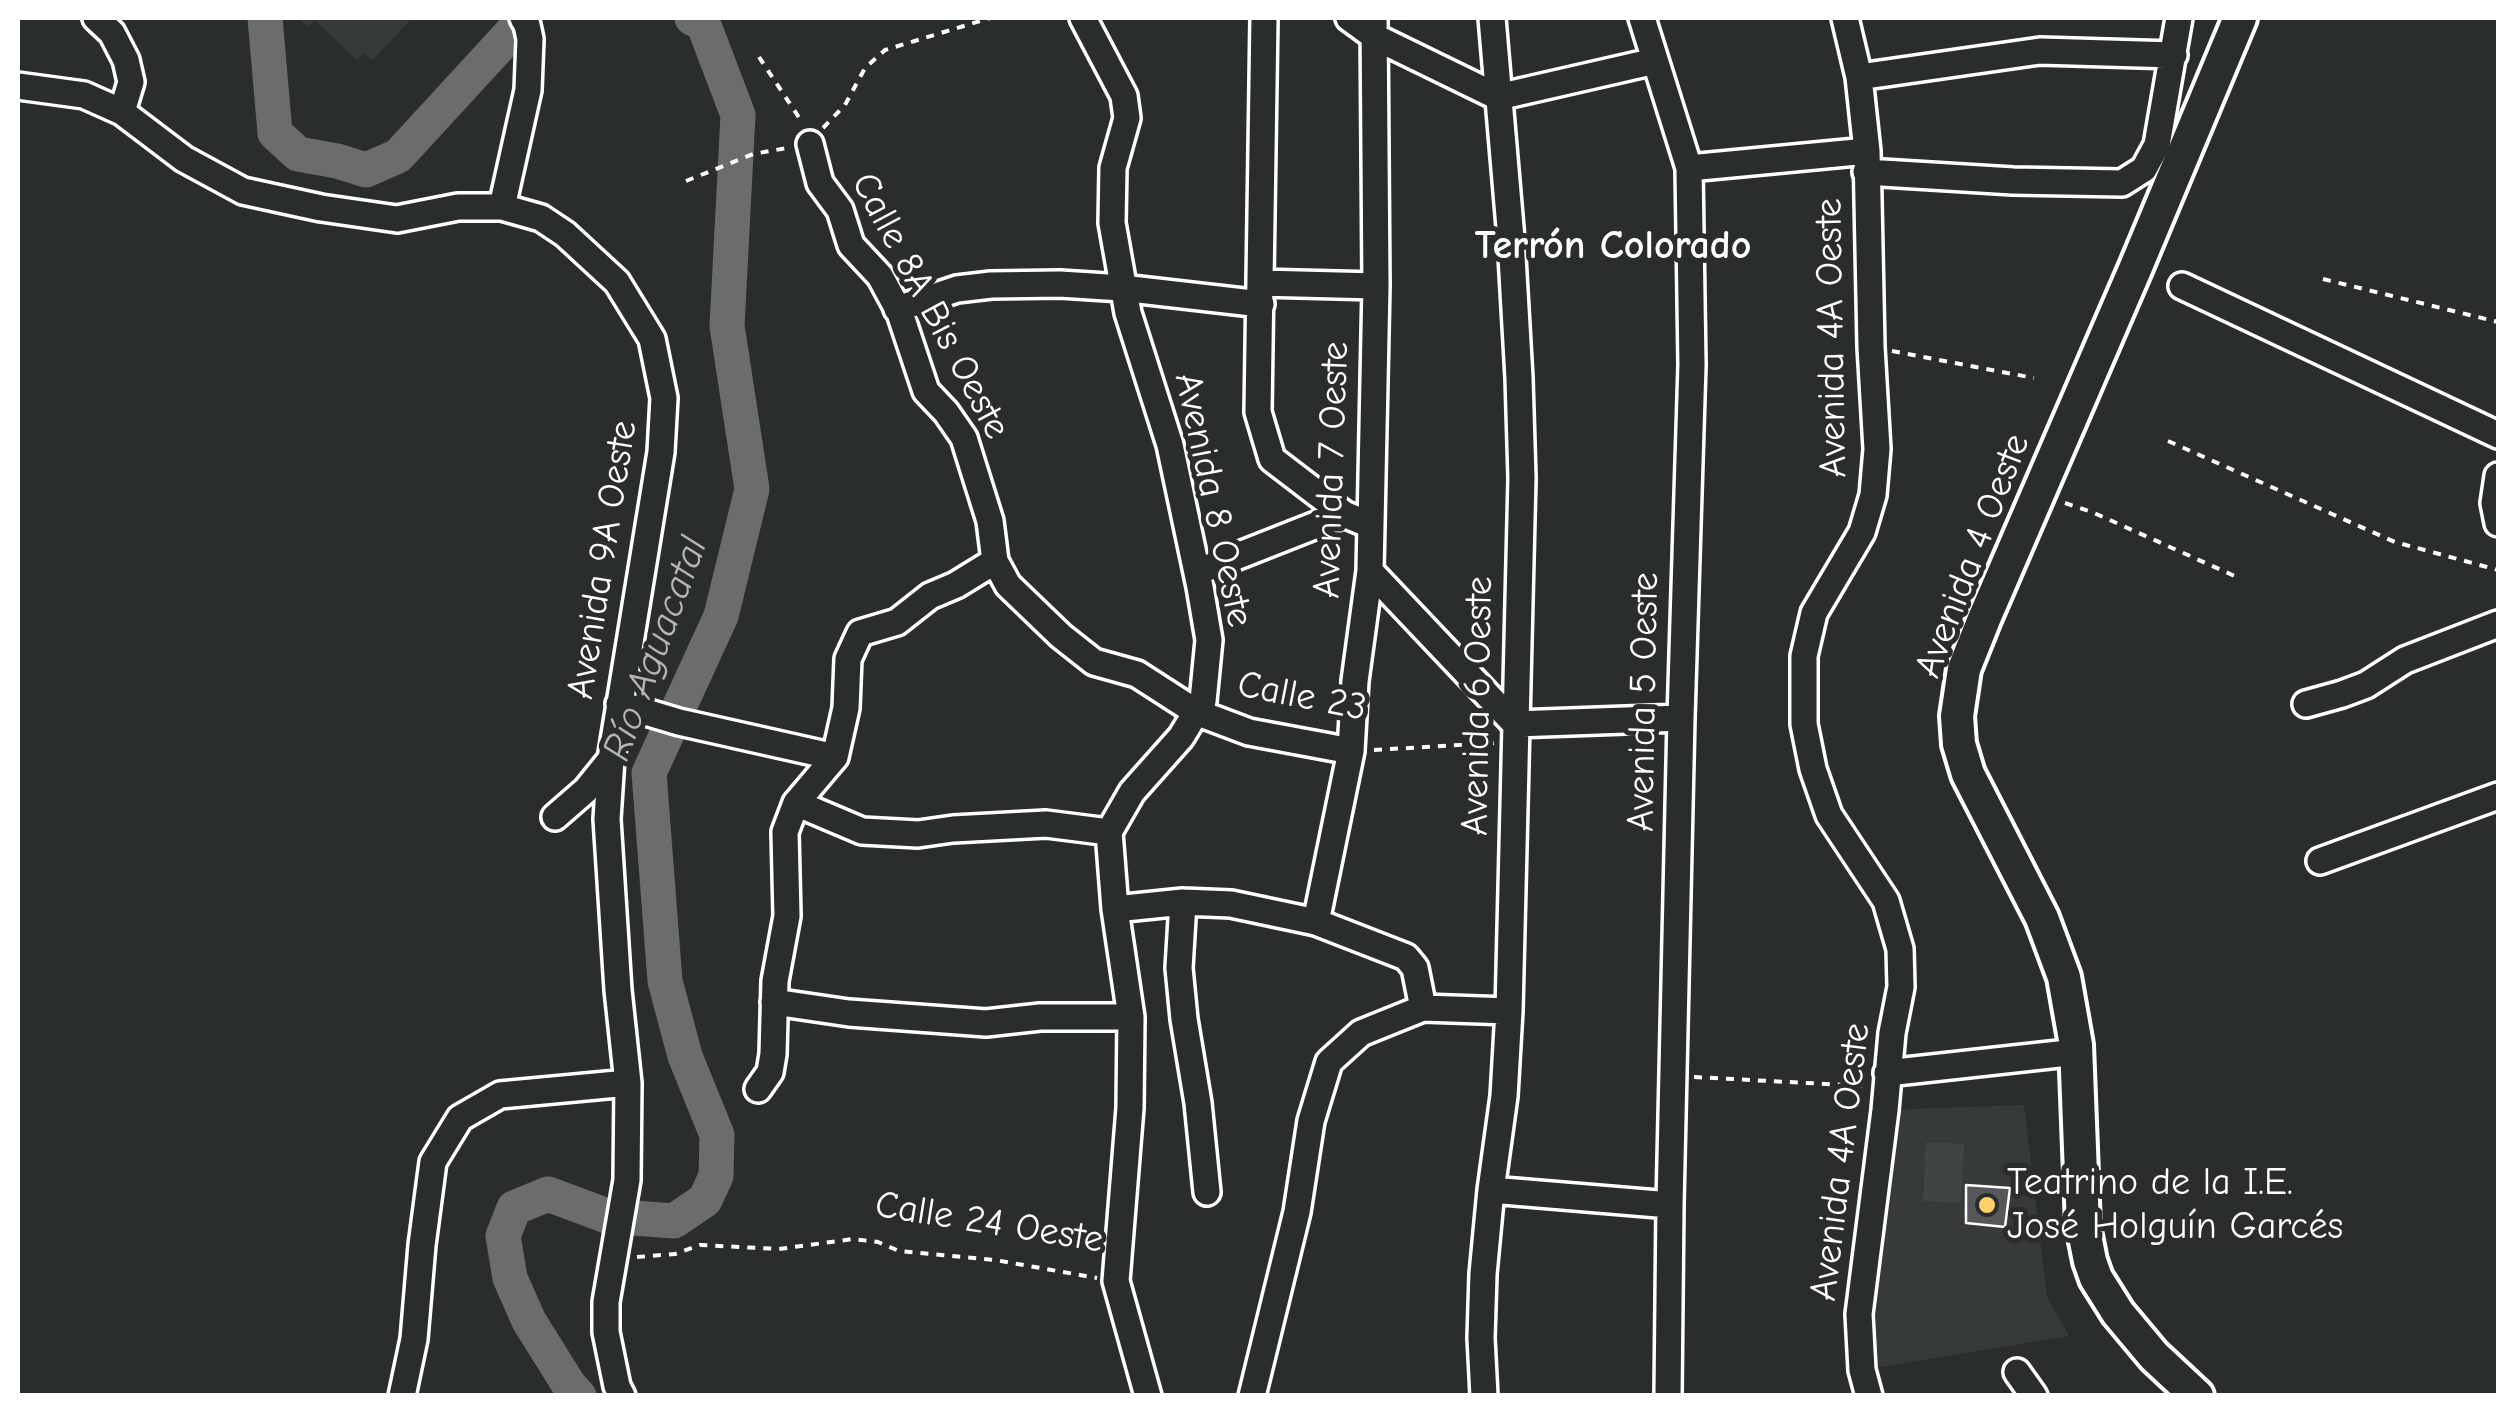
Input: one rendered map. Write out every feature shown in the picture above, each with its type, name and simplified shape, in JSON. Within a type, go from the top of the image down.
[{"type":"main road","name":"Avenida 4 Oeste","points":[[2197,1396],[2154,1356],[2118,1313],[2096,1278],[2083,1226],[2077,1052],[2068,995],[2042,918],[1968,774],[1957,729],[1964,669],[2240,18]]},
{"type":"street","points":[[96,18],[112,33],[126,60],[131,82],[122,112]]},
{"type":"street","points":[[1264,18],[1258,412],[1263,436],[1272,459],[1344,514],[1370,525]]},
{"type":"street","points":[[1349,18],[1374,27],[1498,97],[1656,61]]},
{"type":"street","name":"Avenida 6 Oeste","points":[[1484,1396],[1482,1306],[1510,1011],[1522,478],[1512,239],[1492,18]]},
{"type":"street","name":"Avenida 5 Oeste","points":[[1642,18],[1689,168],[1692,365],[1668,1396]]},
{"type":"street","name":"Avenida 4A Oeste","points":[[1845,18],[1859,77],[1866,162],[1877,449],[1873,495],[1862,532],[1814,613],[1804,656],[1804,724],[1813,769],[1829,815],[1886,900],[1900,949],[1902,987],[1892,1033],[1858,1314],[1868,1396]]},
{"type":"street","points":[[1689,168],[1866,162],[2013,182],[2122,183],[2144,169],[2157,145],[2179,18]]},
{"type":"street","name":"Avenida 8 Oeste","points":[[1086,21],[1124,96],[1126,118],[1113,168],[1112,204],[1122,288],[1170,444],[1209,640],[1203,701],[1181,737],[1132,792],[1109,832]]},
{"type":"street","points":[[18,86],[84,95],[122,112],[184,159],[243,190],[321,208],[396,218],[458,206],[502,206],[528,90],[531,62],[525,22]]},
{"type":"street","name":"Avenida 7 Oeste","points":[[1316,922],[1351,751],[1354,681],[1370,571],[1376,286],[1374,27]]},
{"type":"street","points":[[1859,77],[2040,51],[2174,55]]},
{"type":"street","name":"Calle 8A Bis Oeste","points":[[812,141],[820,183],[840,210],[851,245],[880,276],[898,309],[926,391],[964,438],[990,522],[995,561]]},
{"type":"street","name":"Avenida 9A Oeste","points":[[502,206],[542,218],[617,282],[652,338],[664,398],[661,452],[624,705],[610,759],[607,819],[628,1083],[627,1180],[606,1302],[606,1332],[622,1396]]},
{"type":"street","points":[[898,309],[957,289],[991,285],[1060,284],[1261,294],[1376,286]]},
{"type":"street","points":[[2182,286],[2498,435]]},
{"type":"street","points":[[2498,476],[2494,503],[2498,523]]},
{"type":"street","points":[[1197,572],[1344,514]]},
{"type":"street","points":[[758,1089],[770,1072],[774,1054],[775,981],[788,916],[785,832],[796,803],[835,757],[846,708],[848,659],[860,633],[897,622],[930,596],[956,586],[995,561]]},
{"type":"street","name":"Calle 23","points":[[995,561],[1008,585],[1094,662],[1137,674],[1196,712],[1249,732],[1351,751]]},
{"type":"street","points":[[1370,571],[1515,733],[1681,718]]},
{"type":"street","points":[[2306,704],[2354,690],[2405,660],[2498,624]]},
{"type":"street","points":[[624,705],[678,722],[835,757]]},
{"type":"street","points":[[555,817],[586,790],[610,759]]},
{"type":"street","points":[[2320,860],[2498,796]]},
{"type":"street","points":[[796,803],[862,831],[918,834],[1046,824],[1109,832],[1115,909],[1131,1017],[1130,1108],[1116,1281],[1148,1396]]},
{"type":"street","points":[[1115,909],[1183,902],[1231,904],[1316,922],[1406,957],[1416,968],[1423,1008]]},
{"type":"street","points":[[1183,902],[1179,968],[1207,1192]]},
{"type":"street","points":[[774,1002],[850,1013],[986,1023],[1040,1017],[1131,1017]]},
{"type":"street","points":[[1252,1396],[1297,1212],[1311,1121],[1329,1062],[1360,1032],[1423,1008],[1510,1011]]},
{"type":"street","points":[[1887,1080],[2077,1052]]},
{"type":"street","points":[[402,1396],[414,1339],[433,1162],[460,1118],[500,1095],[628,1083]]},
{"type":"street","points":[[1490,1190],[1670,1205]]},
{"type":"street","points":[[2017,1372],[2034,1396]]},
{"type":"path","points":[[686,181],[753,154],[812,141],[845,105],[865,68],[884,50],[990,18]]},
{"type":"path","points":[[759,57],[812,141]]},
{"type":"path","points":[[2324,279],[2498,322]]},
{"type":"path","points":[[1872,347],[2034,378]]},
{"type":"path","points":[[2168,441],[2395,542],[2498,570]]},
{"type":"path","points":[[2037,494],[2092,512],[2239,578]]},
{"type":"path","name":"Calle 23","points":[[1351,751],[1515,733]]},
{"type":"path","points":[[1674,1077],[1887,1080]]},
{"type":"path","name":"Calle 24 Oeste","points":[[612,1259],[675,1254],[700,1245],[779,1249],[853,1240],[1116,1281]]},
{"type":"shaded area","points":[[299,18],[412,18],[373,60],[363,53],[357,61],[315,20],[307,27]]},
{"type":"shaded area","points":[[2024,1105],[2047,1297],[2069,1336],[1862,1370],[1885,1110]]},
{"type":"shaded area","points":[[1926,1142],[1964,1144],[1961,1203],[1923,1201]]},
{"type":"building","name":"Teatrino de la I.E. José Holguín Garcés","points":[[1966,1185],[2010,1188],[2005,1227],[1966,1223]]},
{"type":"waterway","name":"Río Aguacatal","points":[[265,18],[275,133],[298,154],[366,170],[398,156],[525,18]]},
{"type":"waterway","name":"Río Aguacatal","points":[[579,1396],[529,1321],[510,1278],[503,1236],[514,1208],[548,1194],[607,1216],[674,1221],[705,1200],[716,1176],[717,1135],[685,1056],[665,981],[649,773],[721,616],[752,489],[727,326],[738,115],[703,23],[692,18]]},
{"type":"place","name":"Teatrino de la I.E. José Holguín Garcés","points":[[1987,1205]]},
{"type":"district","name":"Terrón Colorado","points":[[1613,247]]}]
